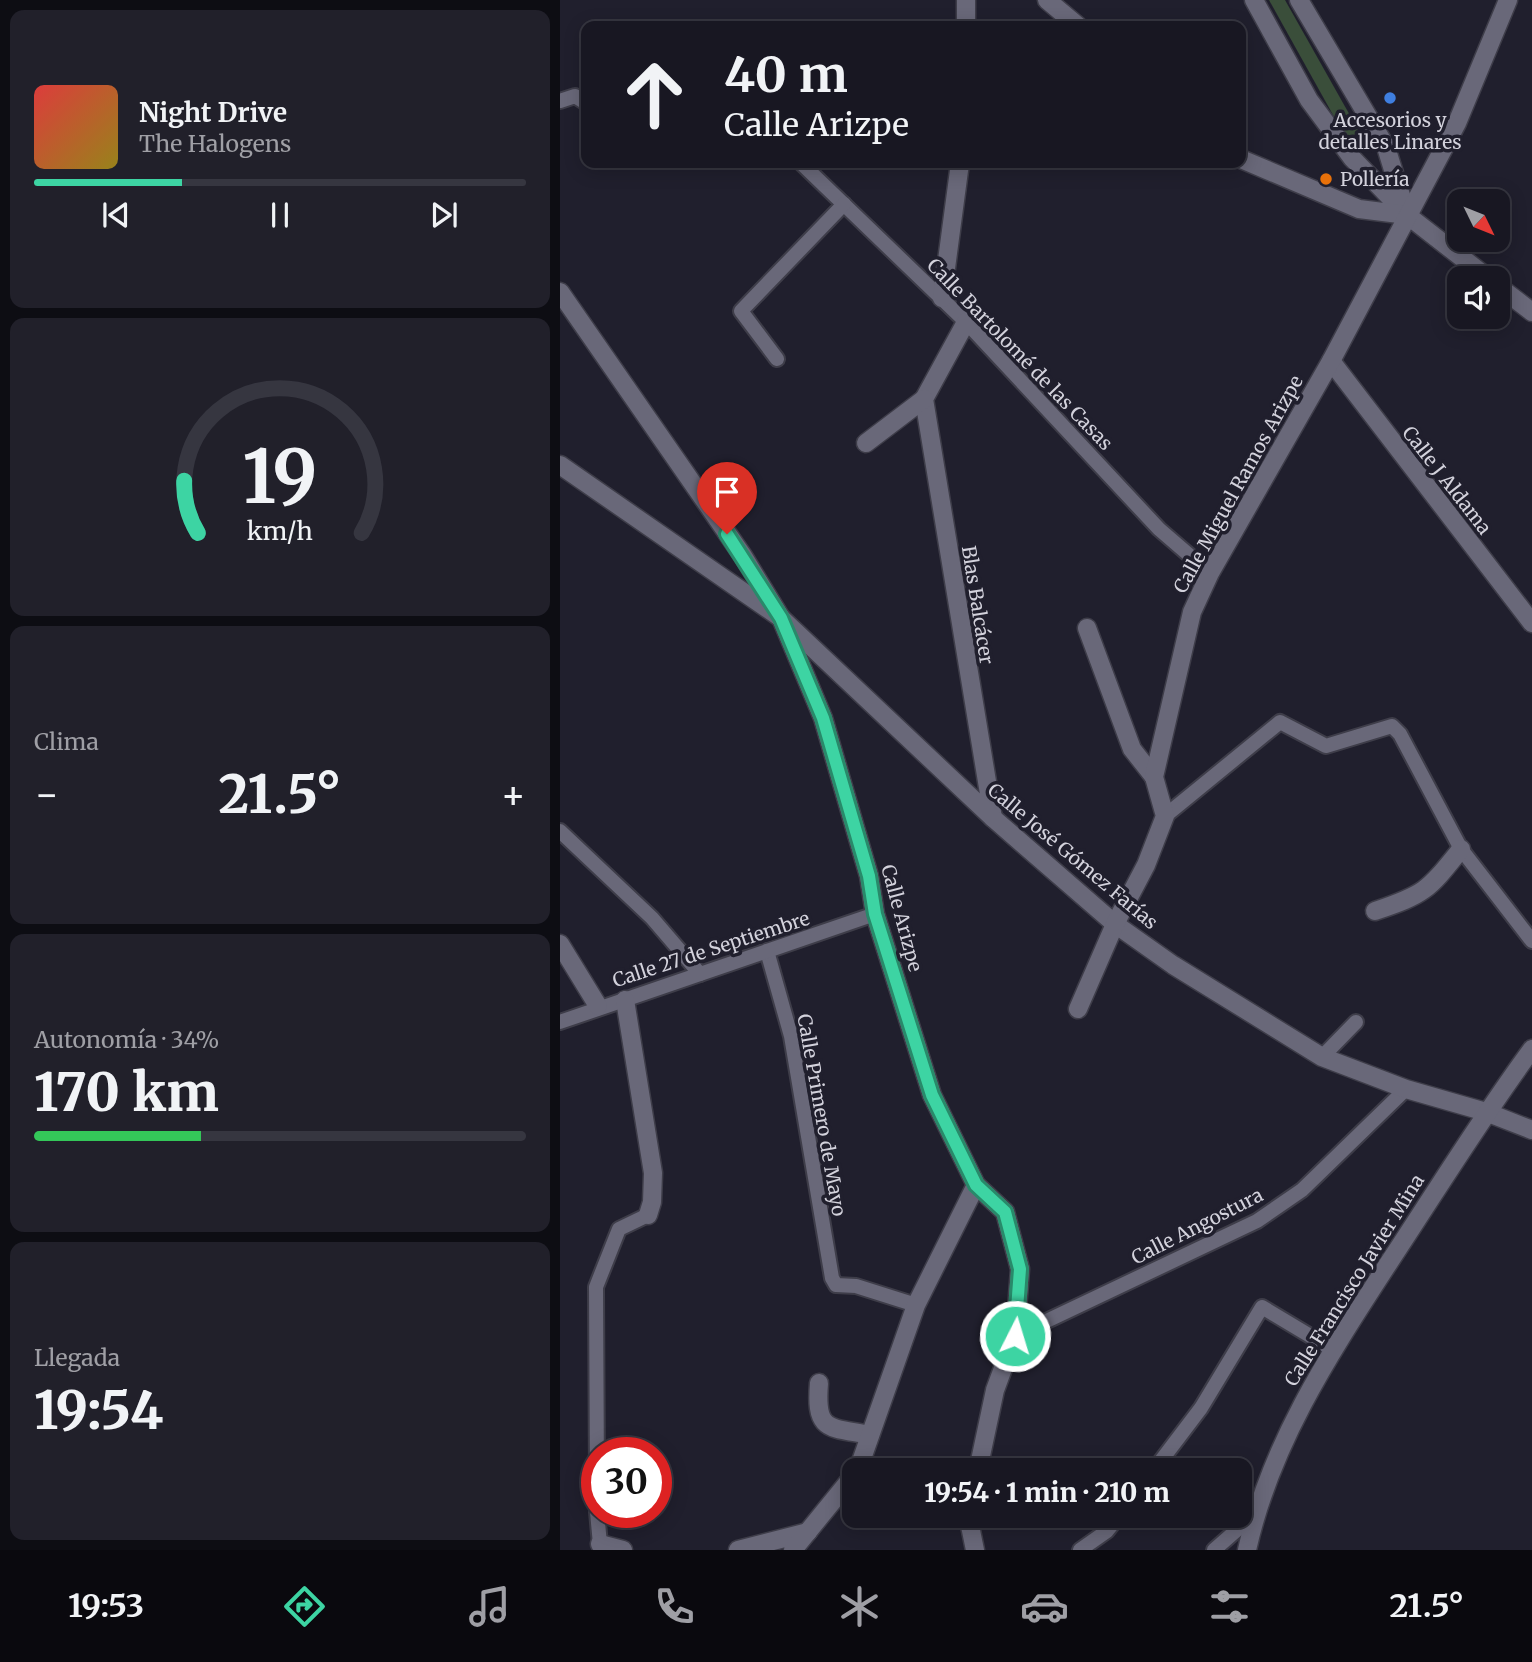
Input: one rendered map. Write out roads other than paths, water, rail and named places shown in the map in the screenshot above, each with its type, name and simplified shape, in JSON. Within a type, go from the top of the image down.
[{"type":"street","points":[[966,0],[966,21]]},
{"type":"street","points":[[1047,0],[1072,21]]},
{"type":"street","points":[[1254,0],[1309,100],[1352,158],[1407,215],[1473,266]]},
{"type":"street","points":[[1299,0],[1386,147],[1407,215]]},
{"type":"street","name":"Calle Miguel Ramos Arizpe","points":[[1165,816],[1154,777],[1192,612],[1210,573],[1331,361],[1457,123],[1508,0]]},
{"type":"street","points":[[1246,161],[1359,209],[1407,215]]},
{"type":"street","points":[[942,298],[959,168]]},
{"type":"street","points":[[560,292],[743,556],[781,618]]},
{"type":"street","points":[[1510,295],[1532,312]]},
{"type":"street","points":[[866,443],[924,399],[966,322]]},
{"type":"street","name":"Calle J Aldama","points":[[1331,361],[1532,623]]},
{"type":"street","name":"Blas Balcácer","points":[[924,399],[993,818]]},
{"type":"street","points":[[560,466],[781,618]]},
{"type":"street","name":"Calle José Gómez Farías","points":[[781,618],[993,818],[1115,924],[1173,965],[1322,1057],[1406,1089],[1486,1112],[1532,1130]]},
{"type":"street","name":"Calle Arizpe","points":[[781,618],[823,718],[869,876],[875,914],[932,1095],[976,1185]]},
{"type":"street","points":[[1087,628],[1132,749],[1154,777]]},
{"type":"street","points":[[1079,1009],[1115,924],[1146,865],[1165,816]]},
{"type":"street","points":[[1375,911],[1418,897],[1432,885],[1461,849]]},
{"type":"street","points":[[560,944],[598,1006]]},
{"type":"street","points":[[625,1000],[653,1173],[652,1202],[648,1215]]},
{"type":"street","name":"Calle Francisco Javier Mina","points":[[1247,1550],[1255,1514],[1294,1416],[1332,1349],[1486,1112],[1532,1049]]},
{"type":"street","points":[[862,1458],[916,1305],[976,1185],[1005,1212],[1020,1269],[1015,1336],[995,1390],[981,1458]]},
{"type":"street","points":[[819,1383],[817,1407],[820,1420],[827,1427],[870,1435]]},
{"type":"street","points":[[793,1550],[842,1491]]},
{"type":"street","points":[[970,1528],[975,1550]]},
{"type":"street","points":[[738,1550],[808,1532]]},
{"type":"street","points":[[806,1550],[808,1532]]},
{"type":"street","points":[[600,1544],[623,1550]]},
{"type":"lane","points":[[560,102],[575,96],[581,100]]},
{"type":"lane","name":"Calle Bartolomé de las Casas","points":[[806,168],[966,322],[1159,528],[1210,573]]},
{"type":"lane","points":[[777,359],[745,320],[741,310],[844,204]]},
{"type":"lane","points":[[1165,816],[1280,722],[1326,746],[1392,726],[1400,734],[1461,849],[1532,941]]},
{"type":"lane","points":[[560,831],[652,918],[700,974]]},
{"type":"lane","name":"Calle 27 de Septiembre","points":[[560,1022],[598,1006],[625,1000],[875,914]]},
{"type":"lane","name":"Calle Primero de Mayo","points":[[767,951],[791,1036],[809,1132],[827,1259],[836,1285],[856,1286],[916,1305]]},
{"type":"lane","points":[[1322,1057],[1356,1022]]},
{"type":"lane","name":"Calle Angostura","points":[[1015,1336],[1257,1221],[1302,1190],[1406,1089]]},
{"type":"lane","points":[[597,1437],[596,1287],[619,1229],[648,1215]]},
{"type":"lane","points":[[1163,1458],[1201,1408],[1262,1307],[1332,1349]]},
{"type":"lane","points":[[1214,1550],[1255,1514]]},
{"type":"lane","points":[[598,1528],[600,1544]]},
{"type":"lane","points":[[1080,1550],[1109,1528]]},
{"type":"place","name":"Accesorios y detalles Linares","points":[[1390,98]]},
{"type":"place","name":"Pollería","points":[[1326,179]]}]
